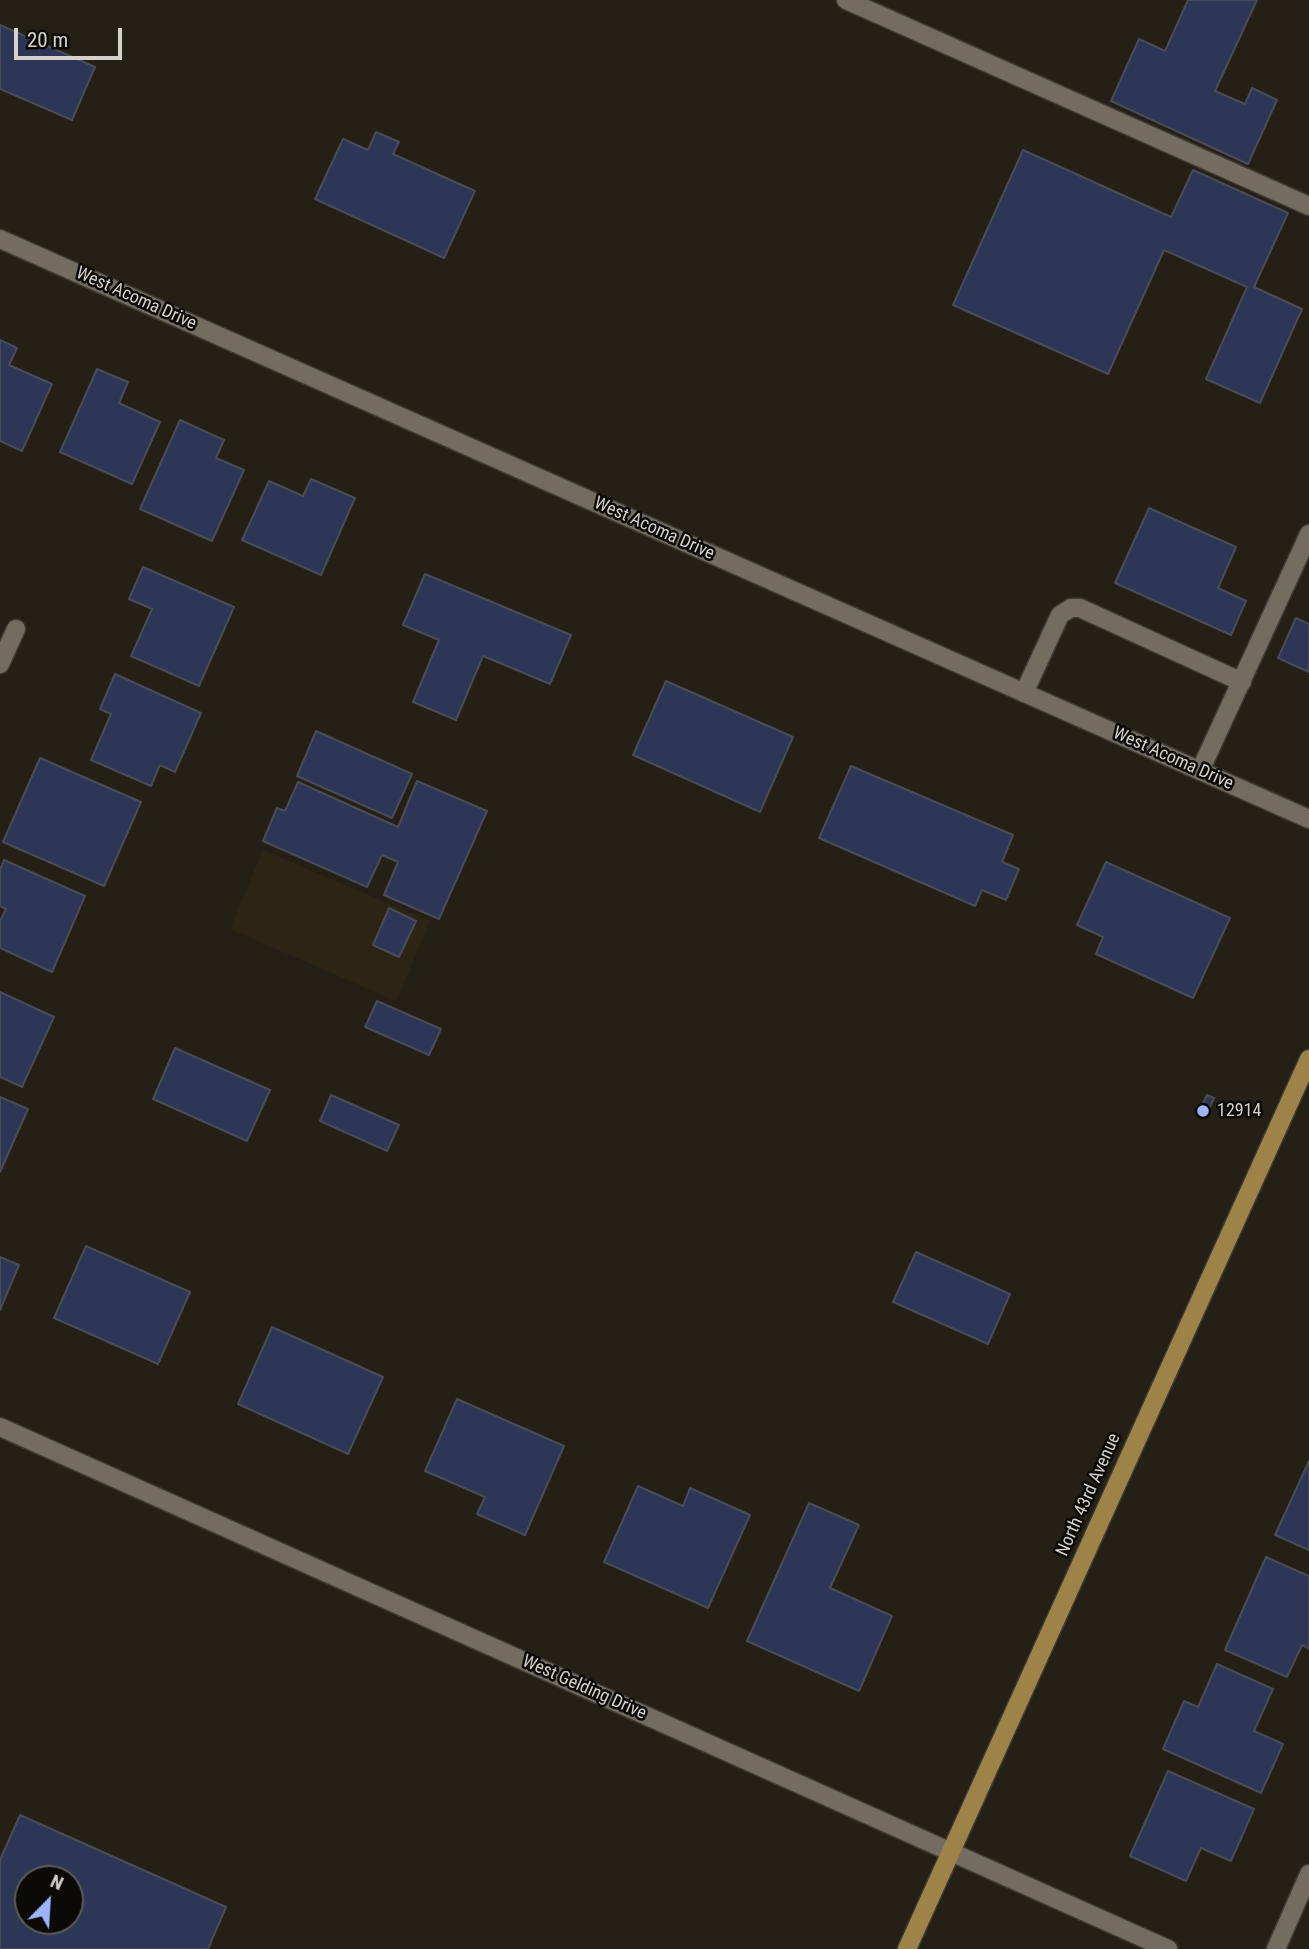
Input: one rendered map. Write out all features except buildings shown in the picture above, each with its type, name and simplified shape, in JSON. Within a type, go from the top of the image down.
[{"type":"main road","name":"North 43rd Avenue","points":[[907,1949],[1309,1059]]},
{"type":"street","points":[[846,0],[1309,206]]},
{"type":"street","name":"West Acoma Drive","points":[[0,239],[1309,819]]},
{"type":"street","points":[[1200,771],[1309,534]]},
{"type":"street","points":[[1024,693],[1060,615],[1071,608],[1080,608],[1242,681]]},
{"type":"street","points":[[0,664],[16,629]]},
{"type":"street","name":"West Gelding Drive","points":[[0,1427],[1168,1949]]},
{"type":"street","points":[[1276,1949],[1309,1874]]},
{"type":"shaded area","points":[[263,850],[430,921],[396,1001],[230,929]]},
{"type":"place","name":"12914","points":[[1203,1111]]}]
